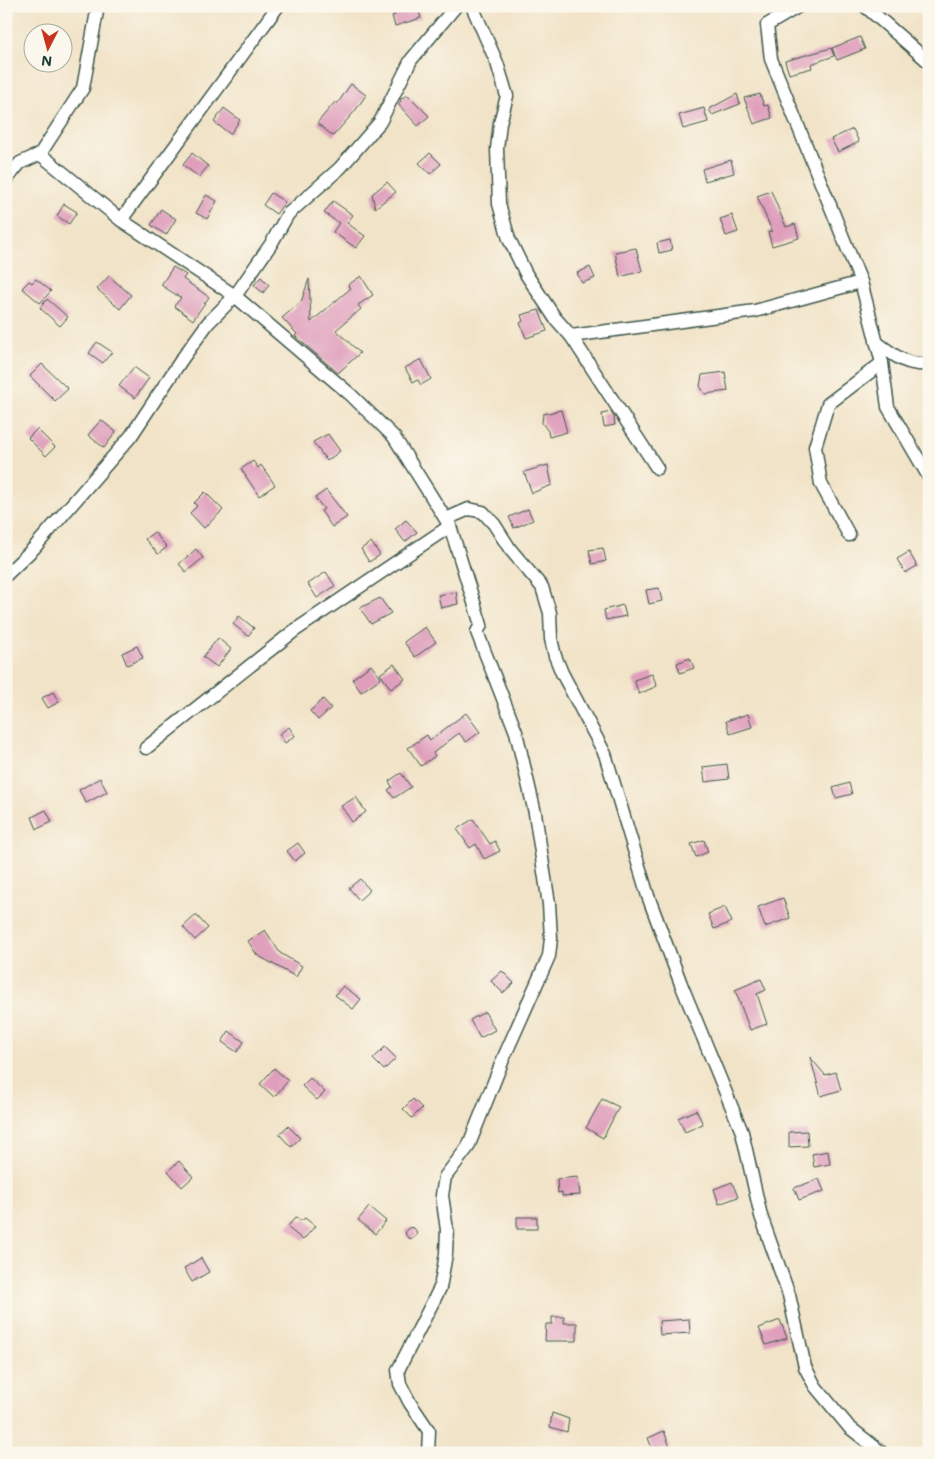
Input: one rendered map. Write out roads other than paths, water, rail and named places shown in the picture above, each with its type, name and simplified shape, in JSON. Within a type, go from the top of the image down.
[{"type":"street","points":[[6,180],[20,164],[40,154],[83,88],[98,6]]},
{"type":"street","points":[[121,220],[278,6]]},
{"type":"street","points":[[6,575],[34,548],[131,436],[208,323],[235,296],[271,244],[288,214],[340,168],[380,122],[411,60],[456,6]]},
{"type":"street","points":[[472,6],[497,63],[507,96],[500,123],[497,150],[499,204],[508,240],[526,274],[550,311],[571,336],[656,468]]},
{"type":"street","points":[[799,6],[767,25],[771,59],[861,282],[882,363],[888,407],[929,477]]},
{"type":"street","points":[[865,6],[929,62]]},
{"type":"street","points":[[40,154],[121,220],[235,296],[350,395],[394,437],[448,523],[481,626],[477,632],[516,732],[535,812],[549,904],[549,956],[504,1057],[468,1147],[445,1177],[442,1196],[447,1230],[446,1254],[440,1288],[398,1370],[400,1384],[410,1403],[430,1431],[428,1453]]},
{"type":"street","points":[[571,336],[755,311],[861,282]]},
{"type":"street","points":[[876,342],[901,361],[922,365],[929,364]]},
{"type":"street","points":[[849,535],[821,484],[815,447],[828,404],[882,363]]},
{"type":"street","points":[[146,748],[294,631],[448,523],[469,509],[483,512],[494,524],[510,549],[542,587],[550,613],[551,639],[555,656],[605,754],[651,905],[681,984],[742,1132],[760,1216],[789,1295],[808,1375],[849,1427],[882,1453]]}]
